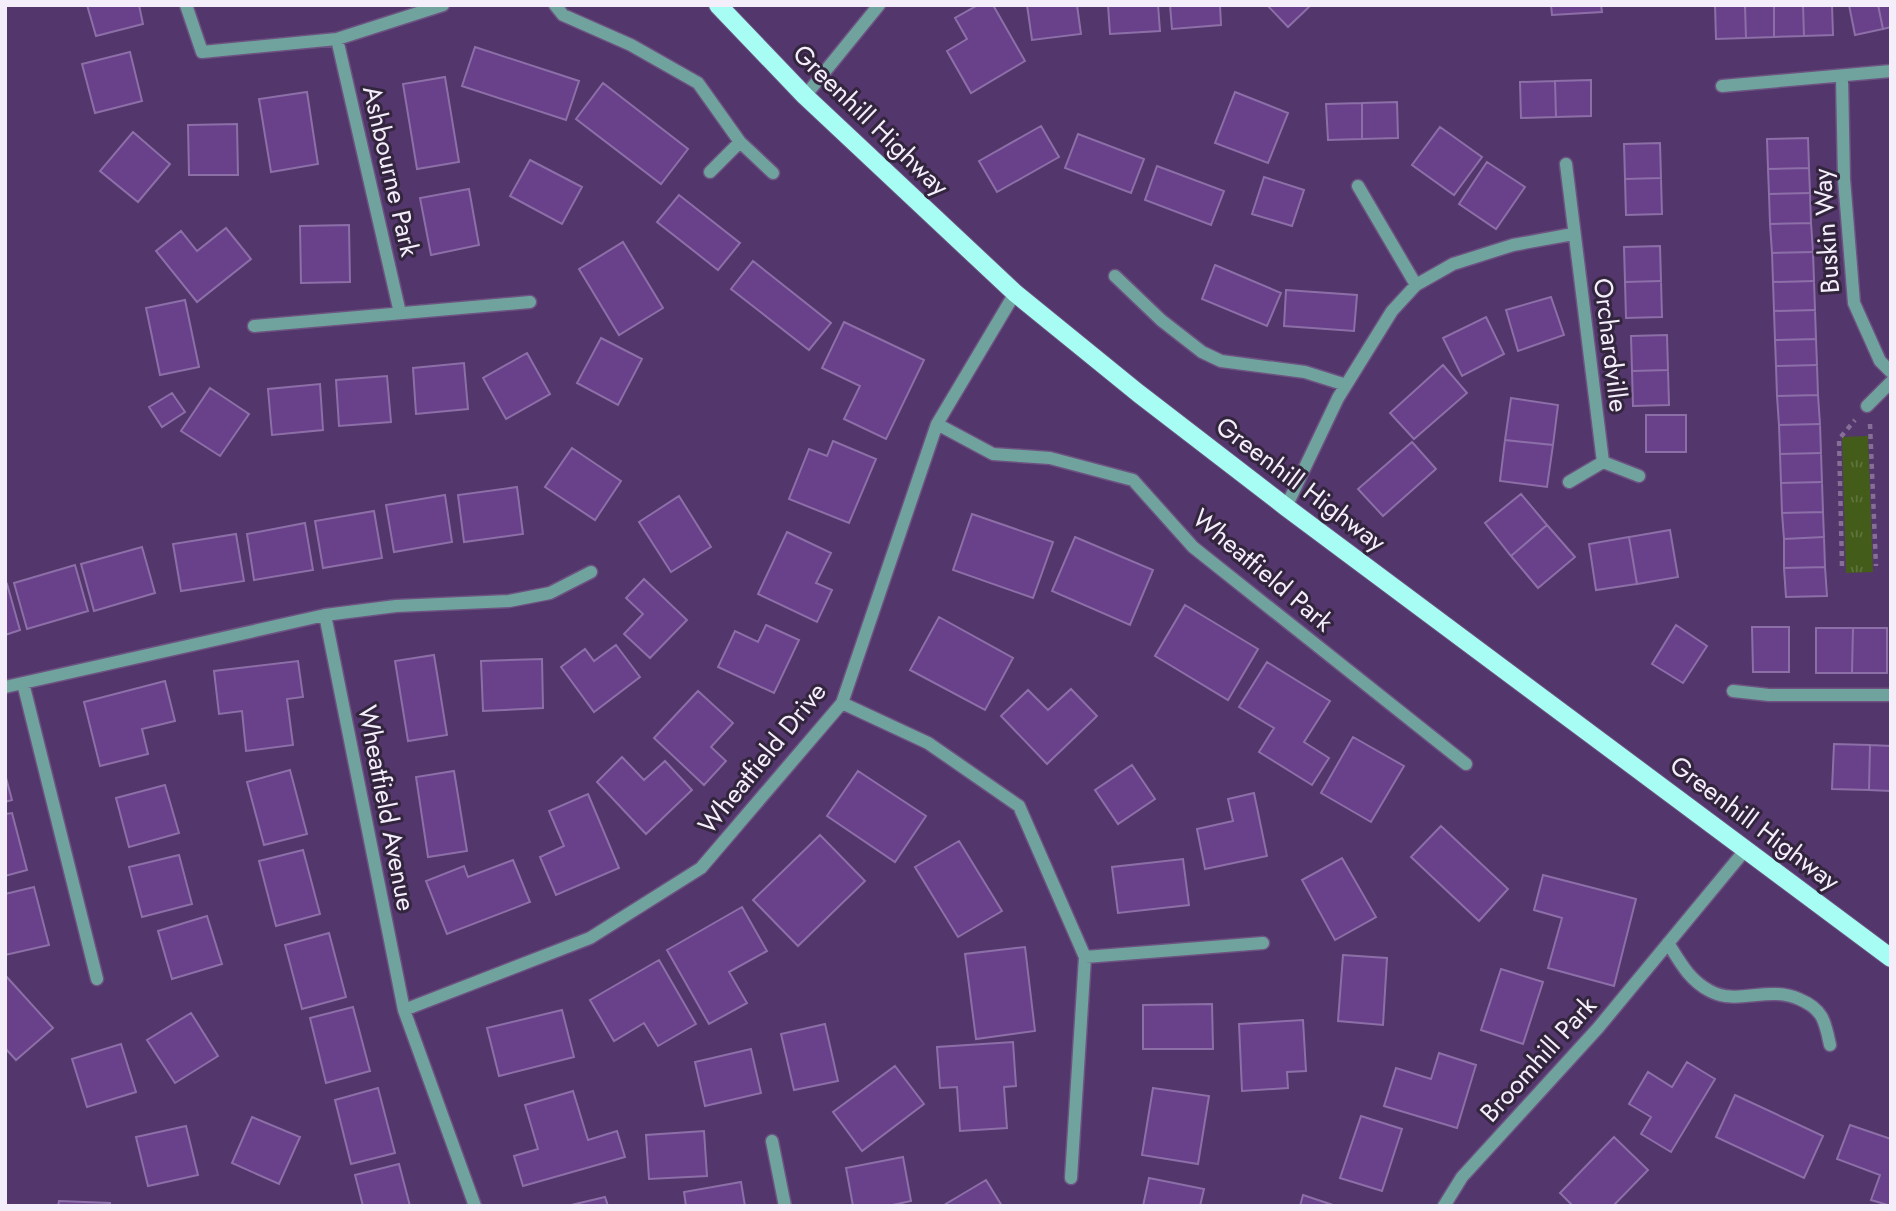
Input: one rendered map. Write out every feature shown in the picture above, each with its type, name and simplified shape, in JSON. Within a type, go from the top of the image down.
[{"type":"main road","name":"Greenhill Highway","points":[[718,5],[805,96],[1015,293],[1138,393],[1286,507],[1891,958]]},
{"type":"street","points":[[186,5],[202,52],[337,39],[437,6]]},
{"type":"street","points":[[555,5],[563,15],[631,44],[698,83],[740,142],[773,173]]},
{"type":"street","points":[[805,96],[879,5]]},
{"type":"street","name":"Ashbourne Park","points":[[337,39],[400,313]]},
{"type":"street","points":[[1722,86],[1891,71]]},
{"type":"street","name":"Buskin Way","points":[[1842,77],[1844,179],[1854,303],[1880,361],[1891,372]]},
{"type":"street","points":[[710,172],[740,142]]},
{"type":"street","name":"Orchardville","points":[[1566,164],[1603,462]]},
{"type":"street","points":[[1358,186],[1416,285]]},
{"type":"street","points":[[1286,507],[1346,385],[1392,311],[1416,285],[1453,264],[1513,245],[1573,234]]},
{"type":"street","points":[[1115,276],[1161,320],[1202,352],[1221,361],[1305,372],[1346,385]]},
{"type":"street","name":"Wheatfield Drive","points":[[404,1010],[590,939],[701,869],[842,703],[937,424],[1015,293]]},
{"type":"street","points":[[254,326],[530,302]]},
{"type":"street","points":[[1867,406],[1891,382]]},
{"type":"street","name":"Wheatfield Park","points":[[937,424],[993,454],[1050,458],[1133,480],[1193,547],[1466,764]]},
{"type":"street","points":[[1569,482],[1603,462],[1639,476]]},
{"type":"street","points":[[5,687],[325,615],[396,606],[509,601],[550,593],[591,572]]},
{"type":"street","name":"Wheatfield Avenue","points":[[325,615],[404,1010],[475,1206]]},
{"type":"street","points":[[23,683],[97,979]]},
{"type":"street","points":[[1732,691],[1769,695],[1891,695]]},
{"type":"street","points":[[842,703],[928,743],[1019,806],[1085,957],[1071,1178]]},
{"type":"street","name":"Broomhill Park","points":[[1444,1206],[1462,1177],[1598,1028],[1746,849]]},
{"type":"street","points":[[1085,957],[1263,943]]},
{"type":"street","points":[[1668,943],[1689,977],[1712,992],[1737,998],[1784,993],[1816,1007],[1825,1025],[1830,1045]]},
{"type":"street","points":[[772,1141],[785,1206]]},
{"type":"path","points":[[1842,566],[1839,439],[1867,406]]},
{"type":"path","points":[[1867,406],[1871,438],[1876,566]]},
{"type":"green space","points":[[1868,436],[1873,572],[1846,573],[1842,437]]},
{"type":"building","points":[[87,5],[139,5],[143,24],[96,36]]},
{"type":"building","points":[[978,5],[993,5],[1025,61],[971,93],[947,51],[967,39],[955,18]]},
{"type":"building","points":[[1027,5],[1077,5],[1081,34],[1032,40]]},
{"type":"building","points":[[1108,5],[1158,5],[1160,31],[1110,34]]},
{"type":"building","points":[[1170,5],[1220,5],[1221,25],[1172,29]]},
{"type":"building","points":[[1267,5],[1311,5],[1288,27]]},
{"type":"building","points":[[1551,5],[1601,5],[1602,12],[1552,15]]},
{"type":"building","points":[[1715,5],[1745,5],[1746,38],[1716,39]]},
{"type":"building","points":[[1745,5],[1774,5],[1774,37],[1746,38]]},
{"type":"building","points":[[1774,5],[1803,5],[1804,36],[1774,37]]},
{"type":"building","points":[[1803,5],[1832,5],[1833,35],[1804,36]]},
{"type":"building","points":[[1849,5],[1878,5],[1883,29],[1855,35]]},
{"type":"building","points":[[1878,5],[1891,5],[1891,27],[1883,29]]},
{"type":"building","points":[[475,47],[579,81],[566,120],[462,86]]},
{"type":"building","points":[[130,52],[142,101],[95,113],[82,64]]},
{"type":"building","points":[[445,77],[459,162],[417,169],[403,84]]},
{"type":"building","points":[[1591,80],[1591,116],[1556,117],[1555,81]]},
{"type":"building","points":[[1555,81],[1556,117],[1521,118],[1520,82]]},
{"type":"building","points":[[603,83],[688,149],[661,184],[576,119]]},
{"type":"building","points":[[307,92],[318,164],[271,172],[259,99]]},
{"type":"building","points":[[1235,92],[1288,113],[1268,163],[1215,143]]},
{"type":"building","points":[[1397,102],[1398,138],[1362,139],[1362,103]]},
{"type":"building","points":[[1362,103],[1362,139],[1328,140],[1326,104]]},
{"type":"building","points":[[237,124],[238,175],[189,175],[188,125]]},
{"type":"building","points":[[1041,126],[1059,157],[997,192],[979,161]]},
{"type":"building","points":[[1440,127],[1482,157],[1454,195],[1412,165]]},
{"type":"building","points":[[133,132],[170,164],[138,202],[100,171]]},
{"type":"building","points":[[1078,134],[1144,159],[1131,193],[1065,168]]},
{"type":"building","points":[[1808,138],[1809,168],[1768,169],[1767,139]]},
{"type":"building","points":[[1660,143],[1661,178],[1625,179],[1624,144]]},
{"type":"building","points":[[530,160],[582,187],[562,224],[510,196]]},
{"type":"building","points":[[1487,162],[1525,187],[1496,229],[1459,204]]},
{"type":"building","points":[[1157,166],[1224,191],[1211,225],[1145,200]]},
{"type":"building","points":[[1809,168],[1810,193],[1769,194],[1768,169]]},
{"type":"building","points":[[1264,177],[1304,190],[1292,226],[1252,214]]},
{"type":"building","points":[[1661,178],[1662,214],[1626,215],[1625,179]]},
{"type":"building","points":[[469,189],[479,245],[431,255],[420,198]]},
{"type":"building","points":[[1810,193],[1811,223],[1770,224],[1769,194]]},
{"type":"building","points":[[679,195],[740,243],[718,270],[657,222]]},
{"type":"building","points":[[1811,223],[1813,252],[1772,253],[1770,224]]},
{"type":"building","points":[[349,225],[350,282],[301,283],[300,226]]},
{"type":"building","points":[[226,228],[251,259],[197,302],[156,251],[181,231],[197,251]]},
{"type":"building","points":[[623,242],[663,308],[619,335],[579,269]]},
{"type":"building","points":[[1660,246],[1661,281],[1625,282],[1624,247]]},
{"type":"building","points":[[1813,252],[1814,281],[1773,282],[1772,253]]},
{"type":"building","points":[[753,261],[831,323],[809,350],[731,289]]},
{"type":"building","points":[[1215,265],[1281,293],[1267,326],[1202,299]]},
{"type":"building","points":[[1661,281],[1662,317],[1626,318],[1625,282]]},
{"type":"building","points":[[1814,281],[1815,310],[1774,311],[1773,282]]},
{"type":"building","points":[[1286,290],[1357,295],[1354,331],[1284,326]]},
{"type":"building","points":[[1551,297],[1564,335],[1518,351],[1506,310]]},
{"type":"building","points":[[185,300],[199,367],[160,375],[146,308]]},
{"type":"building","points":[[1815,310],[1816,339],[1775,340],[1774,311]]},
{"type":"building","points":[[1486,317],[1504,354],[1462,376],[1443,338]]},
{"type":"building","points":[[844,322],[924,360],[886,439],[844,419],[860,386],[822,368]]},
{"type":"building","points":[[1667,335],[1668,370],[1632,371],[1631,336]]},
{"type":"building","points":[[601,338],[642,359],[618,405],[577,383]]},
{"type":"building","points":[[1816,339],[1817,365],[1776,366],[1775,340]]},
{"type":"building","points":[[527,353],[550,394],[506,419],[483,378]]},
{"type":"building","points":[[464,363],[468,409],[416,414],[413,368]]},
{"type":"building","points":[[1443,365],[1467,393],[1414,439],[1390,413]]},
{"type":"building","points":[[1817,365],[1818,395],[1777,396],[1776,366]]},
{"type":"building","points":[[1668,370],[1669,405],[1633,406],[1632,371]]},
{"type":"building","points":[[387,376],[391,422],[339,426],[336,380]]},
{"type":"building","points":[[320,384],[323,430],[272,435],[268,389]]},
{"type":"building","points":[[210,388],[249,414],[220,456],[181,431]]},
{"type":"building","points":[[172,393],[185,412],[162,427],[149,407]]},
{"type":"building","points":[[1818,395],[1820,424],[1779,425],[1777,396]]},
{"type":"building","points":[[1511,398],[1558,405],[1553,445],[1505,440]]},
{"type":"building","points":[[1646,415],[1686,415],[1686,452],[1646,452]]},
{"type":"building","points":[[1820,424],[1821,453],[1780,454],[1779,425]]},
{"type":"building","points":[[1505,440],[1553,445],[1547,487],[1500,481]]},
{"type":"building","points":[[833,441],[876,459],[849,523],[789,499],[809,449],[827,456]]},
{"type":"building","points":[[1412,442],[1436,469],[1383,516],[1358,489]]},
{"type":"building","points":[[572,448],[621,481],[595,520],[545,487]]},
{"type":"building","points":[[1821,453],[1822,482],[1781,483],[1780,454]]},
{"type":"building","points":[[1822,482],[1823,512],[1782,513],[1781,483]]},
{"type":"building","points":[[517,487],[523,534],[464,542],[458,495]]},
{"type":"building","points":[[1521,494],[1547,525],[1511,556],[1485,523]]},
{"type":"building","points":[[445,495],[452,542],[394,552],[386,505]]},
{"type":"building","points":[[679,496],[711,547],[671,572],[639,522]]},
{"type":"building","points":[[374,511],[382,558],[323,568],[315,521]]},
{"type":"building","points":[[1823,512],[1824,537],[1784,539],[1782,513]]},
{"type":"building","points":[[972,514],[1053,542],[1033,598],[953,570]]},
{"type":"building","points":[[305,523],[313,570],[254,580],[247,534]]},
{"type":"building","points":[[1547,525],[1575,557],[1538,588],[1511,556]]},
{"type":"building","points":[[1670,530],[1678,577],[1637,584],[1629,537]]},
{"type":"building","points":[[787,532],[831,553],[816,583],[832,590],[817,622],[758,594]]},
{"type":"building","points":[[236,534],[244,581],[181,591],[173,544]]},
{"type":"building","points":[[1075,537],[1153,570],[1130,625],[1052,591]]},
{"type":"building","points":[[1629,537],[1637,584],[1596,590],[1589,544]]},
{"type":"building","points":[[1824,537],[1825,567],[1784,568],[1784,539]]},
{"type":"building","points":[[142,547],[155,593],[94,611],[81,564]]},
{"type":"building","points":[[75,565],[88,611],[27,629],[14,583]]},
{"type":"building","points":[[1825,567],[1827,596],[1786,597],[1784,568]]},
{"type":"building","points":[[644,579],[687,620],[650,658],[624,634],[643,614],[626,598]]},
{"type":"building","points":[[7,584],[20,630],[5,635],[5,585]]},
{"type":"building","points":[[1185,605],[1258,649],[1228,700],[1155,656]]},
{"type":"building","points":[[939,617],[1013,658],[985,710],[910,670]]},
{"type":"building","points":[[766,625],[799,640],[774,693],[718,667],[735,631],[758,642]]},
{"type":"building","points":[[1676,625],[1707,646],[1683,683],[1652,664]]},
{"type":"building","points":[[1752,627],[1789,627],[1789,672],[1753,672]]},
{"type":"building","points":[[1816,628],[1853,628],[1852,673],[1816,673]]},
{"type":"building","points":[[1853,628],[1887,628],[1887,673],[1852,673]]},
{"type":"building","points":[[616,645],[640,677],[594,712],[561,667],[585,649],[594,661]]},
{"type":"building","points":[[434,655],[447,735],[408,741],[395,661]]},
{"type":"building","points":[[542,659],[543,708],[483,711],[481,661]]},
{"type":"building","points":[[298,661],[303,697],[287,699],[293,745],[246,751],[242,711],[219,714],[214,671]]},
{"type":"building","points":[[1267,662],[1330,701],[1304,742],[1329,758],[1312,785],[1259,752],[1274,728],[1239,707]]},
{"type":"building","points":[[165,681],[175,721],[142,729],[148,754],[100,766],[84,702]]},
{"type":"building","points":[[1071,689],[1097,716],[1047,764],[1001,716],[1028,690],[1048,710]]},
{"type":"building","points":[[698,691],[733,723],[711,747],[726,761],[704,785],[654,738]]},
{"type":"building","points":[[1353,737],[1404,766],[1371,822],[1321,793]]},
{"type":"building","points":[[1834,744],[1870,745],[1869,790],[1832,789]]},
{"type":"building","points":[[1870,745],[1891,746],[1891,791],[1869,790]]},
{"type":"building","points":[[622,757],[644,780],[665,761],[692,790],[646,834],[597,782]]},
{"type":"building","points":[[1132,765],[1155,799],[1118,824],[1095,790]]},
{"type":"building","points":[[290,770],[307,834],[264,845],[247,782]]},
{"type":"building","points":[[454,771],[467,851],[428,857],[416,777]]},
{"type":"building","points":[[858,771],[926,816],[895,862],[827,816]]},
{"type":"building","points":[[5,774],[12,800],[5,802]]},
{"type":"building","points":[[165,785],[179,833],[129,847],[116,798]]},
{"type":"building","points":[[1254,793],[1267,856],[1205,869],[1197,829],[1233,821],[1228,799]]},
{"type":"building","points":[[588,794],[619,868],[556,895],[540,857],[564,846],[549,811]]},
{"type":"building","points":[[12,813],[27,870],[5,876],[5,814]]},
{"type":"building","points":[[1441,826],[1508,889],[1479,921],[1411,857]]},
{"type":"building","points":[[820,835],[865,881],[798,946],[753,900]]},
{"type":"building","points":[[959,841],[1002,911],[958,937],[915,867]]},
{"type":"building","points":[[303,850],[320,914],[276,926],[259,861]]},
{"type":"building","points":[[179,855],[192,904],[142,917],[129,867]]},
{"type":"building","points":[[1342,858],[1376,917],[1335,940],[1302,880]]},
{"type":"building","points":[[1183,859],[1189,905],[1118,913],[1112,867]]},
{"type":"building","points":[[513,860],[530,902],[447,934],[426,881],[464,866],[468,877]]},
{"type":"building","points":[[1543,875],[1636,899],[1614,986],[1548,968],[1562,918],[1534,910]]},
{"type":"building","points":[[34,887],[49,945],[5,955],[5,894]]},
{"type":"building","points":[[742,907],[767,951],[729,972],[747,1003],[709,1024],[667,950]]},
{"type":"building","points":[[207,916],[222,964],[172,979],[158,931]]},
{"type":"building","points":[[329,933],[346,997],[302,1009],[285,945]]},
{"type":"building","points":[[1025,947],[1035,1031],[976,1039],[965,954]]},
{"type":"building","points":[[1343,955],[1387,958],[1383,1025],[1338,1021]]},
{"type":"building","points":[[659,960],[696,1024],[658,1046],[644,1023],[614,1041],[590,1000]]},
{"type":"building","points":[[1501,969],[1543,982],[1523,1044],[1481,1030]]},
{"type":"building","points":[[5,975],[53,1028],[16,1060],[5,1048]]},
{"type":"building","points":[[1212,1004],[1213,1049],[1143,1049],[1143,1005]]},
{"type":"building","points":[[353,1007],[370,1071],[326,1083],[310,1018]]},
{"type":"building","points":[[562,1010],[574,1057],[499,1076],[487,1028]]},
{"type":"building","points":[[191,1013],[218,1056],[175,1083],[147,1040]]},
{"type":"building","points":[[1303,1020],[1306,1071],[1287,1072],[1288,1088],[1242,1091],[1239,1024]]},
{"type":"building","points":[[825,1024],[838,1081],[794,1090],[781,1034]]},
{"type":"building","points":[[1013,1042],[1016,1086],[1004,1087],[1007,1128],[960,1131],[957,1087],[940,1088],[937,1047]]},
{"type":"building","points":[[121,1044],[136,1092],[87,1107],[72,1059]]},
{"type":"building","points":[[751,1049],[761,1093],[705,1106],[695,1062]]},
{"type":"building","points":[[1439,1053],[1476,1065],[1457,1128],[1384,1106],[1396,1068],[1431,1079]]},
{"type":"building","points":[[1687,1062],[1715,1079],[1671,1152],[1641,1134],[1651,1117],[1629,1104],[1648,1072],[1672,1087]]},
{"type":"building","points":[[895,1066],[924,1104],[862,1151],[833,1112]]},
{"type":"building","points":[[378,1088],[395,1153],[351,1164],[335,1100]]},
{"type":"building","points":[[1153,1088],[1209,1096],[1198,1164],[1142,1155]]},
{"type":"building","points":[[573,1091],[588,1140],[617,1131],[625,1157],[523,1186],[514,1156],[538,1149],[525,1105]]},
{"type":"building","points":[[1735,1095],[1823,1136],[1804,1178],[1716,1137]]},
{"type":"building","points":[[1361,1116],[1402,1129],[1382,1191],[1340,1178]]},
{"type":"building","points":[[252,1117],[300,1137],[279,1184],[232,1163]]},
{"type":"building","points":[[1850,1125],[1891,1139],[1891,1206],[1871,1200],[1880,1175],[1837,1159]]},
{"type":"building","points":[[186,1126],[198,1175],[148,1186],[136,1137]]},
{"type":"building","points":[[704,1131],[707,1176],[649,1179],[646,1135]]},
{"type":"building","points":[[1614,1137],[1648,1170],[1613,1206],[1573,1206],[1560,1193]]},
{"type":"building","points":[[903,1157],[911,1201],[888,1206],[853,1206],[846,1168]]},
{"type":"building","points":[[399,1164],[410,1206],[363,1206],[355,1175]]},
{"type":"building","points":[[1149,1178],[1204,1189],[1200,1206],[1143,1206]]},
{"type":"building","points":[[986,1180],[1002,1206],[944,1206],[944,1205]]},
{"type":"building","points":[[741,1182],[745,1206],[686,1206],[684,1192]]},
{"type":"building","points":[[1303,1195],[1336,1206],[1300,1206]]},
{"type":"building","points":[[605,1197],[608,1206],[567,1206]]},
{"type":"building","points":[[59,1201],[110,1203],[110,1206],[58,1206]]}]
